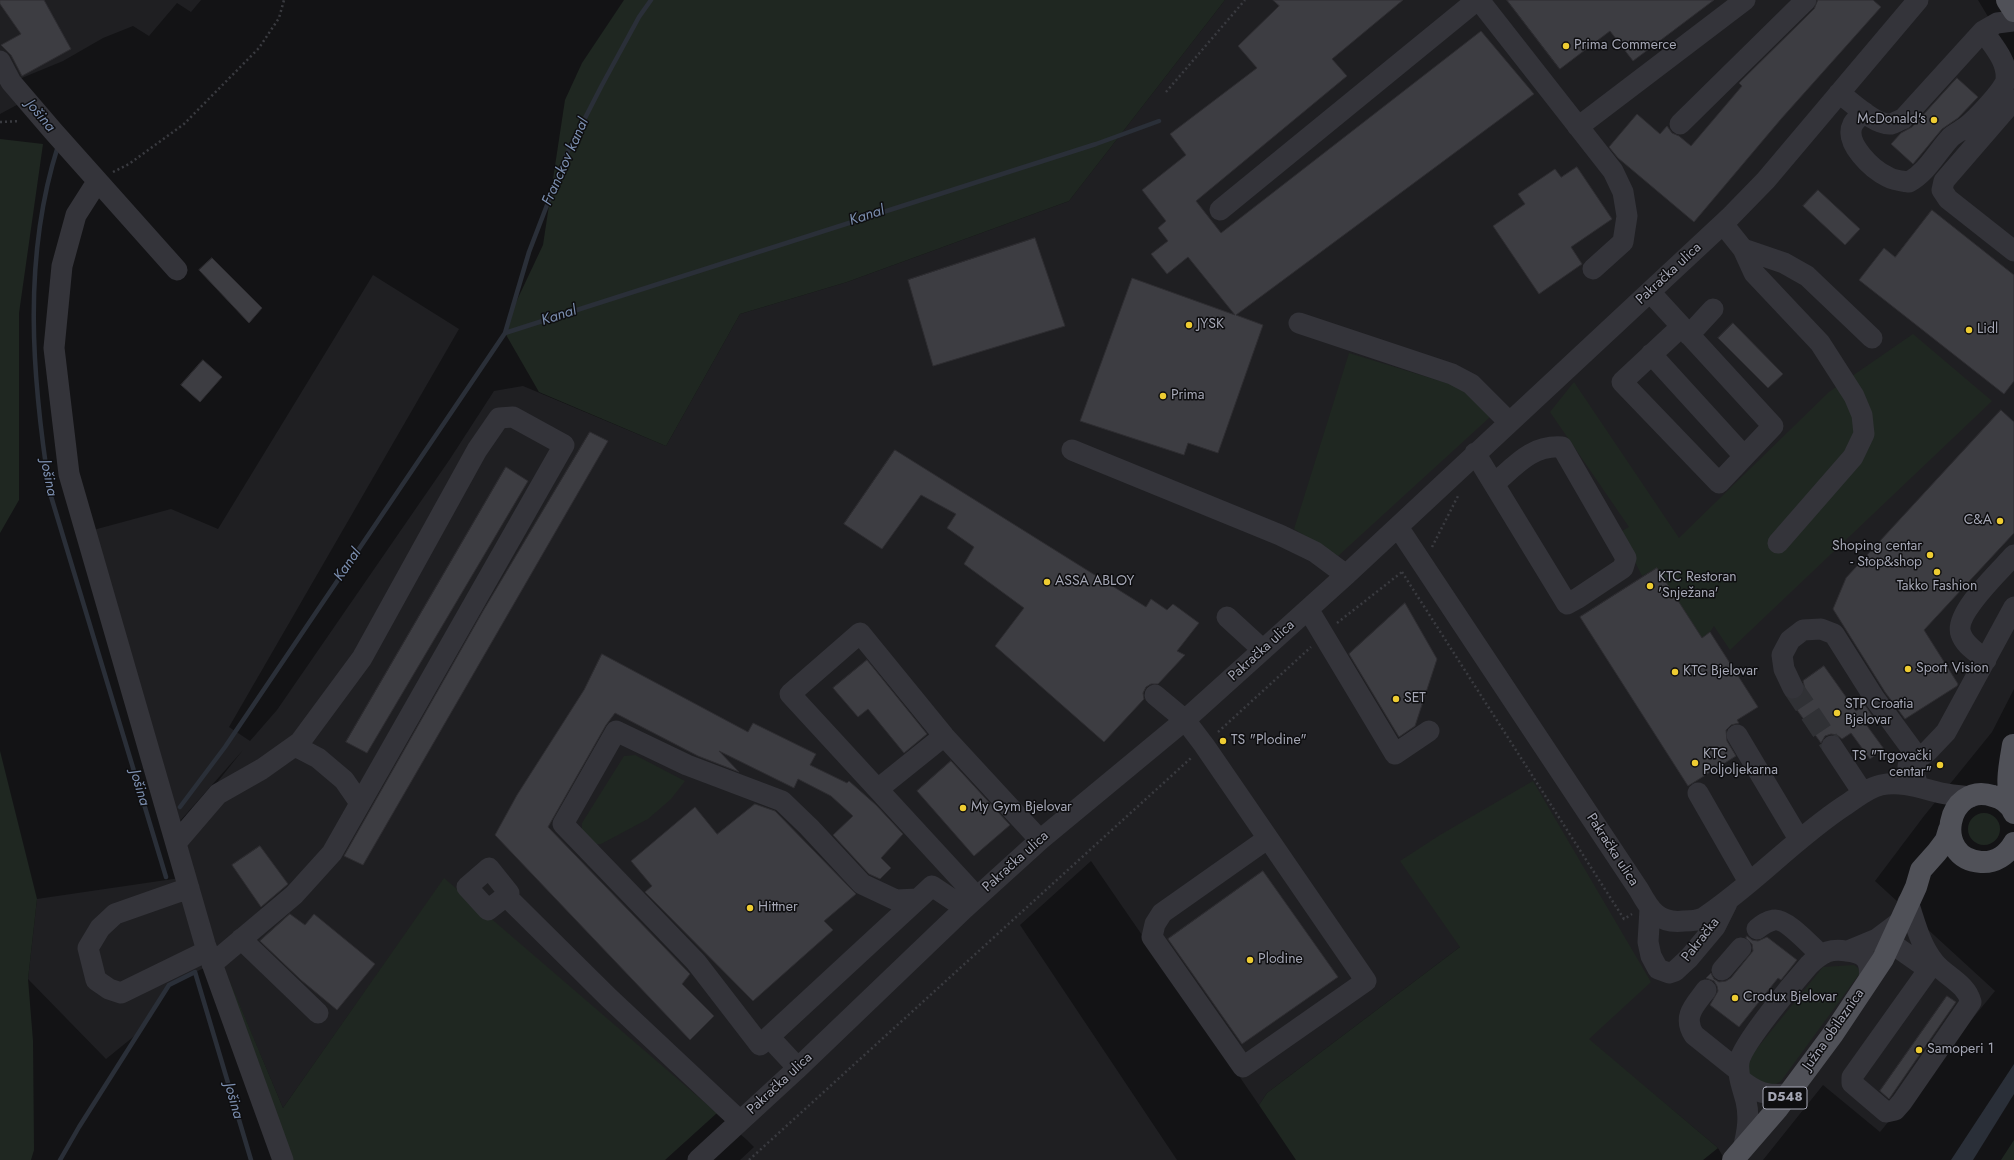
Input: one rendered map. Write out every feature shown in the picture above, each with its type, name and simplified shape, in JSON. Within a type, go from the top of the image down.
[{"type":"main road","points":[[2007,0],[2014,11]]},
{"type":"main road","name":"D548","points":[[1950,826],[1954,811],[1961,802],[1975,795],[1994,778],[2013,743]]},
{"type":"main road","name":"D548","points":[[2013,743],[2007,784],[2008,796],[2013,811]]},
{"type":"main road","name":"D548","points":[[1975,795],[1989,794],[1998,797],[2006,802],[2013,811]]},
{"type":"main road","points":[[1950,826],[1956,848],[1970,860]]},
{"type":"main road","name":"Južna obilaznica","points":[[1738,1155],[1788,1094],[1833,1034],[1869,980],[1891,943],[1909,903],[1921,870],[1946,840],[1950,826]]},
{"type":"main road","name":"D548","points":[[1970,860],[1980,862],[1991,861],[2002,857],[2014,844]]},
{"type":"main road","name":"Južna obilaznica","points":[[1909,903],[1933,871],[1945,863],[1956,859],[1970,860]]},
{"type":"street","points":[[1220,210],[1478,0],[1612,171],[1623,192],[1627,216],[1623,242],[1593,269]]},
{"type":"street","points":[[1578,127],[1745,0]]},
{"type":"street","name":"Pakračka ulica","points":[[698,1160],[798,1068],[971,902],[1040,840],[1185,720],[1263,650],[1398,527],[1475,453],[1723,224],[1766,180],[1918,0]]},
{"type":"street","points":[[1680,124],[1800,2]]},
{"type":"street","points":[[1839,93],[1882,124],[1892,124],[1903,118],[1982,31],[1997,23],[2014,21]]},
{"type":"street","points":[[1864,112],[1853,124],[1852,141],[1872,168],[1888,178],[1910,182],[1917,178],[1952,137],[1968,126],[1996,96],[2006,82],[2006,70],[2002,60],[1982,31]]},
{"type":"street","points":[[0,61],[16,88],[97,182],[178,270]]},
{"type":"street","points":[[2014,100],[1944,181],[1942,190],[1948,199],[2014,251]]},
{"type":"street","points":[[97,182],[76,215],[62,266],[54,348],[69,474],[188,888],[210,957],[283,1160]]},
{"type":"street","points":[[1723,224],[1743,249],[1754,273],[1820,343],[1854,396],[1862,415],[1864,434],[1853,457],[1778,543]]},
{"type":"street","points":[[1743,249],[1784,263],[1807,276],[1872,338]]},
{"type":"street","points":[[1650,292],[1685,331],[1773,426],[1720,483],[1622,382],[1651,354],[1685,331],[1713,309]]},
{"type":"street","points":[[1299,323],[1452,374],[1471,384],[1510,422]]},
{"type":"street","points":[[1651,354],[1744,456]]},
{"type":"street","points":[[176,843],[218,794],[262,769],[300,742],[362,658],[477,450],[499,418],[512,418],[564,445],[332,853],[294,895],[241,939],[210,957],[121,993],[109,989],[96,980],[88,948],[100,928],[114,914],[188,888]]},
{"type":"street","points":[[1475,453],[1567,604],[1623,568],[1626,558],[1562,447],[1548,446],[1535,450],[1494,484]]},
{"type":"street","points":[[1072,450],[1280,535],[1315,552],[1346,575]]},
{"type":"street","name":"Pakračka ulica","points":[[1398,527],[1639,890],[1642,911],[1662,919],[1678,922],[1699,920],[1728,900],[1829,816],[1919,759],[1946,732],[2014,607]]},
{"type":"street","points":[[1986,660],[1967,646],[1960,633],[1960,623],[1967,609],[2014,555]]},
{"type":"street","points":[[1308,609],[1395,754],[1429,731]]},
{"type":"street","points":[[1228,617],[1263,650]]},
{"type":"street","points":[[1793,688],[1784,670],[1782,655],[1790,640],[1803,630],[1821,629],[1834,634],[1876,701],[1919,759],[1914,772],[1918,786],[1936,801],[1946,813],[1950,826]]},
{"type":"street","points":[[971,902],[878,789],[790,694],[860,633],[944,736],[1040,840]]},
{"type":"street","points":[[1155,695],[1185,720],[1204,745],[1267,839],[1366,981],[1243,1067],[1152,937],[1155,924],[1162,913],[1267,839]]},
{"type":"street","points":[[918,899],[896,900],[862,884],[809,827],[782,801],[687,765],[616,731],[564,824],[696,962],[760,1045],[769,1037],[918,899],[932,886],[971,902]]},
{"type":"street","points":[[1737,735],[1799,840]]},
{"type":"street","points":[[878,789],[944,736]]},
{"type":"street","points":[[295,746],[318,758],[344,780],[360,803]]},
{"type":"street","points":[[1832,746],[1872,789],[1895,784],[1918,786],[1941,793],[1975,795]]},
{"type":"street","points":[[1698,793],[1749,882]]},
{"type":"street","points":[[506,896],[609,998],[740,1121]]},
{"type":"street","name":"Pakračka","points":[[1642,911],[1651,956],[1658,969],[1668,973],[1675,971],[1689,958],[1715,927],[1728,900]]},
{"type":"street","points":[[1848,951],[1877,939],[1909,903]]},
{"type":"street","points":[[1909,903],[1931,966]]},
{"type":"street","points":[[1757,929],[1764,923],[1774,920],[1784,922],[1821,955]]},
{"type":"street","points":[[241,939],[318,1013]]},
{"type":"street","points":[[1891,943],[1931,966],[1964,988],[1969,994],[1971,1002],[1896,1110],[1886,1112],[1856,1088],[1852,1083],[1852,1077],[1931,966]]},
{"type":"street","points":[[1722,970],[1741,948]]},
{"type":"street","points":[[1738,1155],[1748,1131],[1748,1116],[1740,1075],[1739,1061],[1749,1042],[1805,969],[1828,951],[1848,951],[1859,953],[1865,957],[1870,969],[1869,980]]},
{"type":"street","points":[[1706,990],[1692,1010],[1688,1020],[1690,1029],[1694,1035],[1740,1075],[1751,1088],[1763,1094],[1788,1094]]},
{"type":"street","points":[[769,1037],[798,1068]]},
{"type":"path","points":[[97,182],[129,164],[184,124],[259,48],[279,18],[284,0]]},
{"type":"path","points":[[1166,92],[1245,0]]},
{"type":"path","points":[[1214,736],[1334,625],[1407,568]]},
{"type":"path","points":[[1402,572],[1624,919],[1642,911]]},
{"type":"path","points":[[749,1160],[1191,757]]},
{"type":"shaded area","points":[[0,0],[201,0],[191,12],[177,3],[149,36],[133,26],[103,38],[63,61],[12,82],[26,100],[0,114]]},
{"type":"shaded area","points":[[624,0],[1225,0],[1069,201],[847,282],[740,314],[666,446],[539,392],[505,333],[510,315],[543,245],[565,100],[582,63]]},
{"type":"shaded area","points":[[1225,0],[1978,0],[2014,60],[2014,689],[1992,732],[1924,816],[1875,881],[1995,991],[1880,1132],[1823,1085],[1763,1160],[1725,1160],[1718,1148],[1588,1039],[1460,947],[1267,1093],[1259,1105],[1091,861],[1020,925],[1177,1160],[740,1160],[754,1147],[747,1140],[444,879],[283,1108],[213,943],[179,830],[243,750],[172,830],[212,964],[169,985],[138,1033],[106,1059],[28,979],[37,899],[180,878],[86,532],[171,509],[218,529],[373,275],[459,329],[229,727],[250,741],[277,710],[450,459],[494,391],[523,386],[666,446],[740,314],[847,282],[1069,201]]},
{"type":"shaded area","points":[[0,139],[43,144],[19,313],[19,500],[0,533]]},
{"type":"shaded area","points":[[1913,334],[1992,401],[1730,650],[1714,626],[1710,632],[1702,638],[1657,568],[1642,576],[1620,532],[1629,527],[1550,412],[1574,382],[1679,538],[1829,392]]},
{"type":"shaded area","points":[[1349,353],[1463,388],[1490,417],[1338,556],[1294,529]]},
{"type":"shaded area","points":[[0,751],[37,899],[28,979],[33,1041],[34,1150],[31,1160],[0,1160]]},
{"type":"shaded area","points":[[635,755],[685,781],[671,799],[648,819],[601,844],[587,844],[582,833],[582,823],[624,756]]},
{"type":"shaded area","points":[[1533,781],[1651,982],[1589,1039],[1718,1148],[1703,1160],[1296,1160],[1259,1105],[1267,1093],[1460,947],[1400,861],[1440,835]]},
{"type":"shaded area","points":[[1981,813],[1987,813],[1997,820],[2000,829],[1999,835],[1993,842],[1987,845],[1981,845],[1971,838],[1968,832],[1968,826],[1975,816]]},
{"type":"shaded area","points":[[444,878],[717,1113],[665,1160],[283,1160],[220,958],[283,1108]]},
{"type":"shaded area","points":[[1854,965],[1858,968],[1860,973],[1781,1081],[1770,1088],[1746,1076],[1746,1062],[1823,967]]},
{"type":"shaded area","points":[[2014,1064],[2014,1094],[1973,1160],[1951,1160]]},
{"type":"shaded area","points":[[2014,1140],[2014,1160],[2001,1160]]},
{"type":"building","points":[[0,0],[44,0],[71,49],[22,76],[11,55],[1,45],[21,34],[0,4]]},
{"type":"building","points":[[1273,0],[1403,0],[1332,59],[1347,76],[1196,201],[1221,233],[1481,31],[1534,94],[1236,315],[1263,325],[1218,453],[1188,443],[1184,455],[1080,421],[1132,278],[1235,315],[1188,257],[1167,274],[1151,254],[1168,241],[1158,228],[1166,221],[1142,190],[1186,155],[1170,134],[1257,68],[1238,46],[1279,6]]},
{"type":"building","name":"Prima Commerce","points":[[1507,0],[1714,0],[1633,61],[1610,31],[1560,69]]},
{"type":"building","points":[[1818,0],[1873,0],[1881,7],[1781,119],[1694,222],[1618,158],[1609,147],[1637,114],[1660,134],[1667,126],[1672,133],[1679,136],[1691,146],[1742,86],[1739,83],[1814,9]]},
{"type":"building","name":"McDonald's","points":[[1957,78],[1978,97],[1958,118],[1942,129],[1913,164],[1891,144],[1901,133],[1912,127]]},
{"type":"building","points":[[1577,167],[1612,219],[1571,247],[1582,264],[1539,294],[1493,226],[1525,204],[1518,194],[1555,169],[1561,177]]},
{"type":"building","points":[[1818,190],[1860,229],[1845,245],[1803,206]]},
{"type":"building","name":"Lidl","points":[[1932,210],[2014,275],[2014,381],[2004,394],[1859,280],[1884,248],[1895,257]]},
{"type":"building","points":[[1035,238],[1065,326],[933,366],[908,280]]},
{"type":"building","points":[[212,258],[262,308],[249,323],[199,270]]},
{"type":"building","points":[[1733,323],[1783,374],[1768,388],[1718,338]]},
{"type":"building","points":[[203,360],[222,377],[200,402],[181,385]]},
{"type":"building","name":"Shoping centar - Stop&shop","points":[[2001,410],[2014,422],[2014,533],[1924,630],[1958,684],[1905,719],[1885,692],[1833,609],[1846,578]]},
{"type":"building","points":[[590,432],[608,441],[363,865],[344,856],[483,611]]},
{"type":"building","name":"ASSA ABLOY","points":[[895,450],[1146,607],[1151,599],[1167,610],[1173,604],[1199,623],[1177,651],[1185,655],[1158,684],[1151,684],[1146,687],[1143,693],[1144,699],[1104,742],[995,646],[1024,608],[964,564],[974,547],[947,528],[956,514],[921,495],[882,549],[844,524]]},
{"type":"building","points":[[506,467],[528,481],[367,753],[346,742]]},
{"type":"building","name":"KTC Bjelovar","points":[[1657,568],[1702,638],[1710,632],[1758,707],[1737,720],[1739,723],[1731,725],[1726,730],[1727,741],[1736,756],[1688,786],[1580,617]]},
{"type":"building","name":"SET","points":[[1405,603],[1437,659],[1415,726],[1399,737],[1349,654]]},
{"type":"building","points":[[602,654],[748,732],[753,723],[816,754],[810,765],[847,783],[849,781],[876,805],[903,834],[881,858],[891,868],[880,879],[869,874],[833,835],[853,816],[831,796],[798,779],[794,788],[719,751],[739,772],[698,756],[615,713],[606,725],[548,827],[690,974],[682,984],[714,1016],[690,1040],[495,835],[517,795],[584,690]]},
{"type":"building","points":[[867,660],[927,734],[904,753],[868,709],[858,717],[833,688]]},
{"type":"building","name":"STP Croatia Bjelovar","points":[[1824,666],[1856,711],[1865,705],[1873,717],[1865,723],[1884,749],[1870,759],[1851,733],[1842,739],[1837,735],[1831,734],[1825,736],[1821,743],[1789,699],[1798,699],[1803,695],[1805,689],[1803,681]]},
{"type":"building","name":"My Gym Bjelovar","points":[[951,761],[1010,825],[974,856],[917,791]]},
{"type":"building","name":"Hittner","points":[[755,804],[775,811],[856,894],[824,921],[833,930],[753,1001],[645,892],[652,886],[631,861],[695,807],[717,834]]},
{"type":"building","points":[[260,846],[288,884],[261,907],[232,865]]},
{"type":"building","name":"Plodine","points":[[1263,871],[1338,977],[1242,1044],[1168,939]]},
{"type":"building","points":[[290,914],[305,925],[314,914],[375,964],[337,1010],[301,980],[260,941]]},
{"type":"building","points":[[1747,936],[1752,940],[1758,941],[1767,937],[1797,960],[1781,980],[1778,978],[1739,1027],[1710,1005],[1718,991],[1714,981],[1706,978],[1711,973],[1714,979],[1719,982],[1726,981],[1731,978],[1753,951],[1752,944],[1746,938]]},
{"type":"building","name":"Samoperi 1","points":[[1947,996],[1956,1002],[1889,1099],[1880,1091]]},
{"type":"waterway","name":"Franckov kanal","points":[[505,333],[529,252],[567,153],[639,17],[651,0]]},
{"type":"waterway","name":"Kanal","points":[[180,807],[225,747],[505,333],[1096,144],[1159,121]]},
{"type":"waterway","name":"Jošina","points":[[58,146],[47,189],[39,232],[35,275],[35,362],[50,493],[166,877]]},
{"type":"waterway","points":[[60,1160],[79,1127],[169,985],[195,972],[251,1160]]},
{"type":"tunnel","points":[[1793,688],[1832,746]]},
{"type":"place","name":"Prima Commerce","points":[[1566,46]]},
{"type":"place","name":"McDonald's","points":[[1934,120]]},
{"type":"place","name":"JYSK","points":[[1189,325]]},
{"type":"place","name":"Lidl","points":[[1969,330]]},
{"type":"place","name":"Prima","points":[[1163,396]]},
{"type":"place","name":"C&A","points":[[2000,521]]},
{"type":"place","name":"Shoping centar - Stop&shop","points":[[1930,555]]},
{"type":"place","name":"Takko Fashion","points":[[1937,572]]},
{"type":"place","name":"ASSA ABLOY","points":[[1047,582]]},
{"type":"place","name":"KTC Restoran 'Snježana'","points":[[1650,586]]},
{"type":"place","name":"Sport Vision","points":[[1908,669]]},
{"type":"place","name":"KTC Bjelovar","points":[[1675,672]]},
{"type":"place","name":"SET","points":[[1396,699]]},
{"type":"place","name":"STP Croatia Bjelovar","points":[[1837,713]]},
{"type":"place","name":"TS \"Plodine\"","points":[[1223,741]]},
{"type":"place","name":"KTC Poljoljekarna","points":[[1695,763]]},
{"type":"place","name":"TS \"Trgovački centar\"","points":[[1940,765]]},
{"type":"place","name":"My Gym Bjelovar","points":[[963,808]]},
{"type":"place","name":"Hittner","points":[[750,908]]},
{"type":"place","name":"Plodine","points":[[1250,960]]},
{"type":"place","name":"Crodux Bjelovar","points":[[1735,998]]},
{"type":"place","name":"Samoperi 1","points":[[1919,1050]]}]
